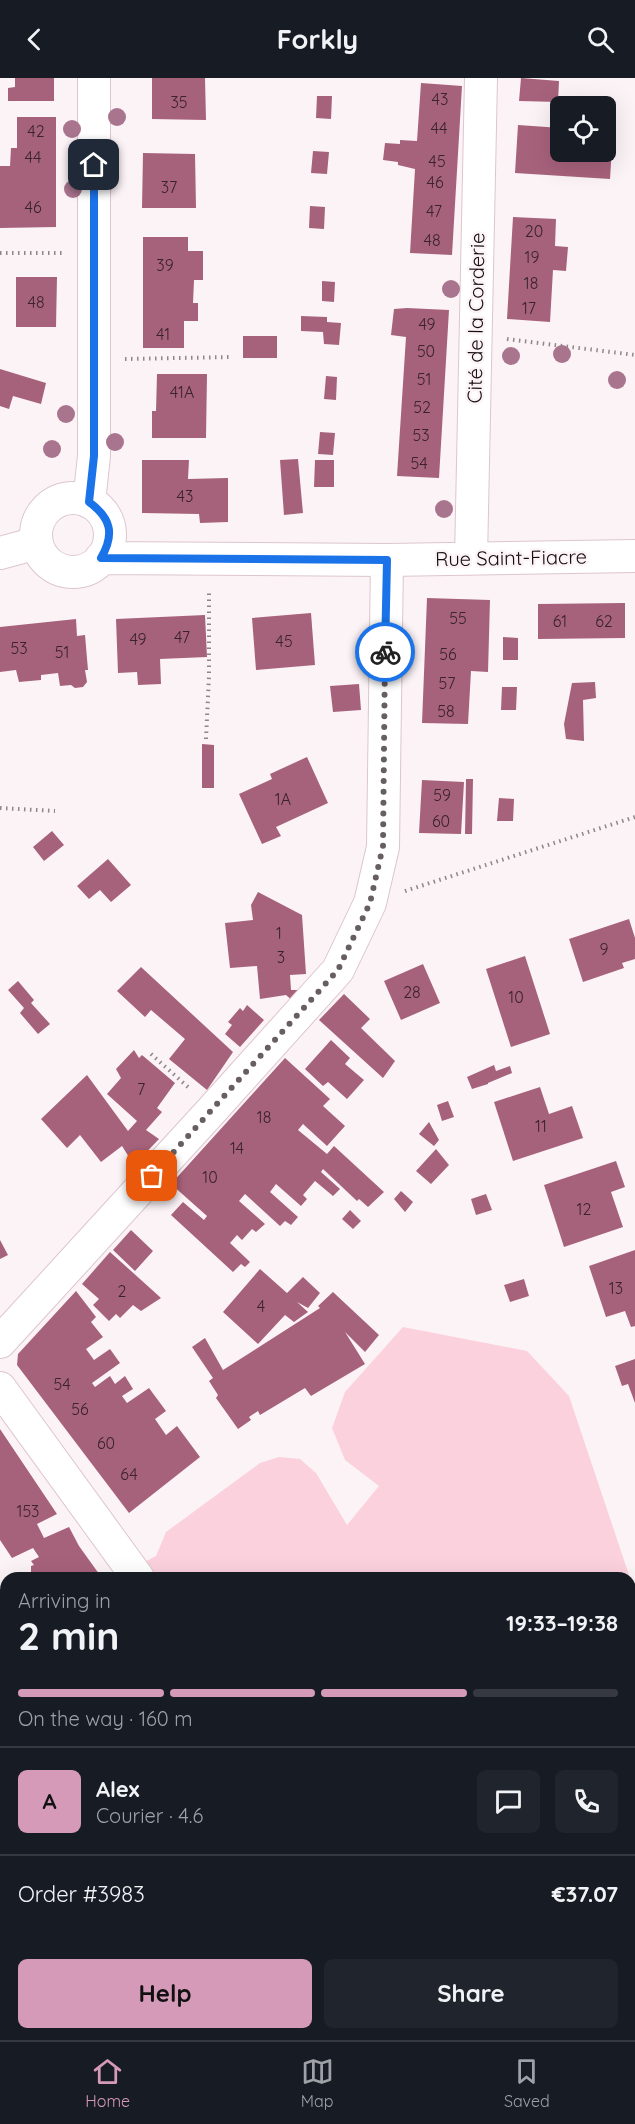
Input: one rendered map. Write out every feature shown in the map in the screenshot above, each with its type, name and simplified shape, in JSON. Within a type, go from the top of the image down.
[{"type":"street","points":[[89,502],[94,456],[94,78]]},
{"type":"street","name":"Cité de la Corderie","points":[[471,559],[481,78]]},
{"type":"street","points":[[64,498],[77,498],[89,502],[99,509],[108,522],[110,534],[107,547],[101,558],[91,567],[79,571],[62,570],[41,555],[37,543],[37,524],[43,512],[52,503],[64,498]]},
{"type":"street","points":[[0,554],[37,543]]},
{"type":"street","name":"Rue Saint-Fiacre","points":[[101,558],[387,560],[635,556]]},
{"type":"street","points":[[0,1342],[338,970],[370,903],[383,846],[387,560]]},
{"type":"street","points":[[0,1388],[134,1572]]},
{"type":"path","points":[[0,253],[94,253]]},
{"type":"path","points":[[476,335],[635,355]]},
{"type":"path","points":[[94,359],[232,357]]},
{"type":"path","points":[[206,740],[209,676],[208,559]]},
{"type":"path","points":[[0,808],[55,812]]},
{"type":"path","points":[[370,903],[635,817]]},
{"type":"path","points":[[151,1054],[213,1109]]},
{"type":"shaded area","points":[[403,1327],[527,1351],[569,1396],[628,1572],[133,1572],[131,1569],[156,1556],[166,1532],[260,1463],[279,1457],[300,1459],[316,1473],[347,1525],[379,1486],[345,1460],[332,1428],[345,1392]]},
{"type":"building","points":[[15,78],[54,78],[54,101],[8,101],[8,88],[15,87]]},
{"type":"building","points":[[152,78],[205,78],[206,120],[152,119]]},
{"type":"building","points":[[521,78],[559,81],[558,96],[550,96],[550,102],[519,101]]},
{"type":"building","points":[[421,83],[462,86],[452,255],[410,253],[415,169],[398,165],[398,162],[383,160],[385,143],[400,144],[400,140],[417,141]]},
{"type":"building","points":[[317,96],[332,96],[331,119],[316,118]]},
{"type":"building","points":[[17,117],[56,117],[56,227],[0,228],[0,166],[10,166],[11,148],[17,148]]},
{"type":"building","points":[[518,125],[550,127],[550,162],[611,162],[610,179],[515,173]]},
{"type":"building","points":[[313,151],[329,152],[327,174],[311,173]]},
{"type":"building","points":[[143,153],[195,154],[196,208],[142,208]]},
{"type":"building","points":[[310,206],[325,207],[324,229],[309,228]]},
{"type":"building","points":[[513,217],[556,219],[555,246],[568,247],[566,271],[553,270],[550,322],[507,319]]},
{"type":"building","points":[[143,237],[188,237],[188,251],[203,251],[203,280],[194,280],[193,303],[198,303],[198,321],[184,321],[184,348],[143,348]]},
{"type":"building","points":[[16,277],[57,277],[56,327],[16,327]]},
{"type":"building","points":[[322,281],[335,282],[334,302],[322,301]]},
{"type":"building","points":[[394,309],[449,310],[439,478],[397,476],[406,337],[391,335]]},
{"type":"building","points":[[301,316],[327,317],[327,322],[341,323],[339,345],[324,344],[323,332],[301,331]]},
{"type":"building","points":[[243,336],[277,336],[277,358],[243,358]]},
{"type":"building","points":[[0,369],[46,383],[41,404],[13,396],[9,409],[0,406]]},
{"type":"building","points":[[157,374],[207,374],[206,438],[152,438],[152,411],[156,411]]},
{"type":"building","points":[[326,376],[337,377],[336,400],[324,399]]},
{"type":"building","points":[[320,432],[335,433],[333,455],[318,454]]},
{"type":"building","points":[[298,459],[303,513],[284,515],[280,460]]},
{"type":"building","points":[[142,460],[189,460],[188,479],[228,478],[228,522],[200,523],[199,514],[142,513]]},
{"type":"building","points":[[315,460],[334,460],[334,487],[314,487]]},
{"type":"building","points":[[427,598],[490,600],[488,672],[471,671],[468,724],[422,723]]},
{"type":"building","points":[[625,603],[625,638],[538,639],[538,604]]},
{"type":"building","points":[[311,613],[315,665],[256,670],[252,618]]},
{"type":"building","points":[[205,615],[207,657],[160,659],[161,684],[138,685],[137,672],[118,673],[116,619]]},
{"type":"building","points":[[76,619],[77,636],[85,635],[88,670],[85,670],[87,682],[83,687],[60,686],[58,673],[41,675],[41,680],[19,682],[16,670],[0,672],[0,627]]},
{"type":"building","points":[[503,637],[518,638],[518,660],[503,660]]},
{"type":"building","points":[[595,682],[596,698],[583,700],[584,741],[566,739],[564,724],[572,683]]},
{"type":"building","points":[[359,684],[361,710],[333,712],[330,686]]},
{"type":"building","points":[[502,687],[517,687],[516,710],[501,710]]},
{"type":"building","points":[[202,744],[214,745],[214,788],[202,788]]},
{"type":"building","points":[[307,757],[328,803],[276,827],[281,836],[262,844],[239,794],[272,779],[270,774]]},
{"type":"building","points":[[466,779],[473,779],[472,834],[465,834]]},
{"type":"building","points":[[422,780],[464,782],[461,834],[419,833]]},
{"type":"building","points":[[499,798],[514,799],[513,821],[497,821]]},
{"type":"building","points":[[52,831],[64,845],[44,861],[33,847]]},
{"type":"building","points":[[108,859],[131,885],[111,902],[100,890],[89,899],[77,886]]},
{"type":"building","points":[[258,892],[302,915],[306,974],[290,975],[291,990],[300,990],[296,1004],[286,995],[260,999],[257,966],[230,968],[225,923],[253,920],[251,905]]},
{"type":"building","points":[[629,919],[635,938],[635,959],[622,963],[624,968],[583,982],[569,939]]},
{"type":"building","points":[[525,956],[550,1034],[511,1047],[486,969]]},
{"type":"building","points":[[423,964],[440,1003],[401,1020],[384,981]]},
{"type":"building","points":[[141,967],[233,1052],[207,1090],[169,1059],[185,1039],[151,1010],[145,1017],[117,991]]},
{"type":"building","points":[[18,981],[34,1000],[31,1003],[50,1024],[38,1034],[20,1013],[24,1008],[8,990]]},
{"type":"building","points":[[344,994],[370,1019],[361,1028],[395,1061],[383,1078],[319,1020]]},
{"type":"building","points":[[247,1005],[264,1020],[240,1047],[225,1034],[232,1025],[228,1022],[240,1008],[243,1011]]},
{"type":"building","points":[[331,1040],[350,1058],[345,1064],[364,1080],[347,1099],[328,1082],[323,1086],[305,1069]]},
{"type":"building","points":[[134,1050],[139,1058],[142,1055],[175,1083],[157,1108],[162,1112],[146,1130],[159,1139],[134,1165],[122,1146],[101,1162],[80,1135],[67,1148],[41,1119],[87,1075],[128,1131],[137,1121],[107,1094],[121,1078],[116,1069]]},
{"type":"building","points":[[285,1058],[330,1099],[323,1106],[345,1126],[327,1146],[303,1124],[298,1130],[327,1154],[334,1146],[384,1192],[368,1207],[359,1199],[357,1201],[323,1169],[321,1172],[340,1189],[333,1196],[315,1181],[303,1195],[307,1199],[301,1206],[276,1184],[270,1192],[298,1217],[291,1225],[285,1221],[280,1226],[245,1194],[239,1201],[265,1224],[256,1232],[252,1229],[242,1240],[237,1235],[230,1243],[250,1262],[245,1267],[241,1264],[233,1272],[171,1215],[183,1202],[204,1220],[207,1216],[171,1184]]},
{"type":"building","points":[[494,1065],[496,1071],[510,1066],[512,1073],[472,1089],[467,1077]]},
{"type":"building","points":[[540,1087],[549,1114],[572,1106],[583,1138],[513,1161],[494,1102]]},
{"type":"building","points":[[448,1101],[454,1117],[442,1121],[437,1105]]},
{"type":"building","points":[[429,1122],[439,1140],[434,1146],[419,1134]]},
{"type":"building","points":[[436,1149],[449,1165],[431,1184],[416,1171]]},
{"type":"building","points":[[616,1161],[625,1187],[611,1192],[623,1227],[564,1247],[544,1185]]},
{"type":"building","points":[[401,1191],[413,1202],[405,1212],[394,1199]]},
{"type":"building","points":[[486,1194],[492,1210],[476,1215],[471,1199]]},
{"type":"building","points":[[350,1210],[361,1221],[353,1229],[342,1219]]},
{"type":"building","points":[[131,1230],[153,1251],[135,1271],[113,1250]]},
{"type":"building","points":[[0,1240],[8,1255],[0,1259]]},
{"type":"building","points":[[635,1250],[635,1326],[631,1327],[625,1311],[606,1317],[589,1266]]},
{"type":"building","points":[[110,1252],[161,1298],[141,1311],[133,1305],[120,1318],[116,1314],[109,1321],[93,1305],[99,1299],[82,1284]]},
{"type":"building","points":[[260,1269],[287,1293],[303,1277],[320,1293],[308,1308],[297,1302],[308,1312],[294,1322],[285,1315],[258,1344],[223,1312]]},
{"type":"building","points":[[524,1279],[529,1296],[510,1302],[504,1285]]},
{"type":"building","points":[[76,1291],[96,1317],[91,1322],[103,1337],[86,1349],[94,1360],[110,1349],[120,1363],[92,1383],[95,1387],[110,1376],[115,1384],[125,1376],[133,1389],[122,1396],[127,1403],[149,1388],[166,1411],[155,1419],[166,1435],[177,1426],[200,1457],[129,1513],[17,1365],[18,1354]]},
{"type":"building","points":[[333,1292],[379,1335],[365,1352],[345,1332],[365,1364],[311,1396],[305,1388],[260,1415],[258,1411],[249,1417],[251,1420],[238,1429],[216,1398],[218,1395],[209,1381],[213,1378],[192,1347],[205,1338],[223,1370],[320,1308],[318,1306]]},
{"type":"building","points":[[635,1359],[635,1403],[628,1384],[622,1386],[615,1366]]},
{"type":"building","points":[[0,1429],[57,1514],[37,1524],[44,1538],[69,1527],[98,1572],[31,1572],[31,1566],[34,1565],[31,1561],[39,1557],[33,1548],[12,1558],[0,1540]]},
{"type":"way so far","points":[[152,1176],[338,970],[370,903],[383,846],[385,652]]},
{"type":"route","points":[[94,165],[94,456],[89,502],[99,509],[108,522],[110,534],[101,558],[387,560],[385,652]]}]
